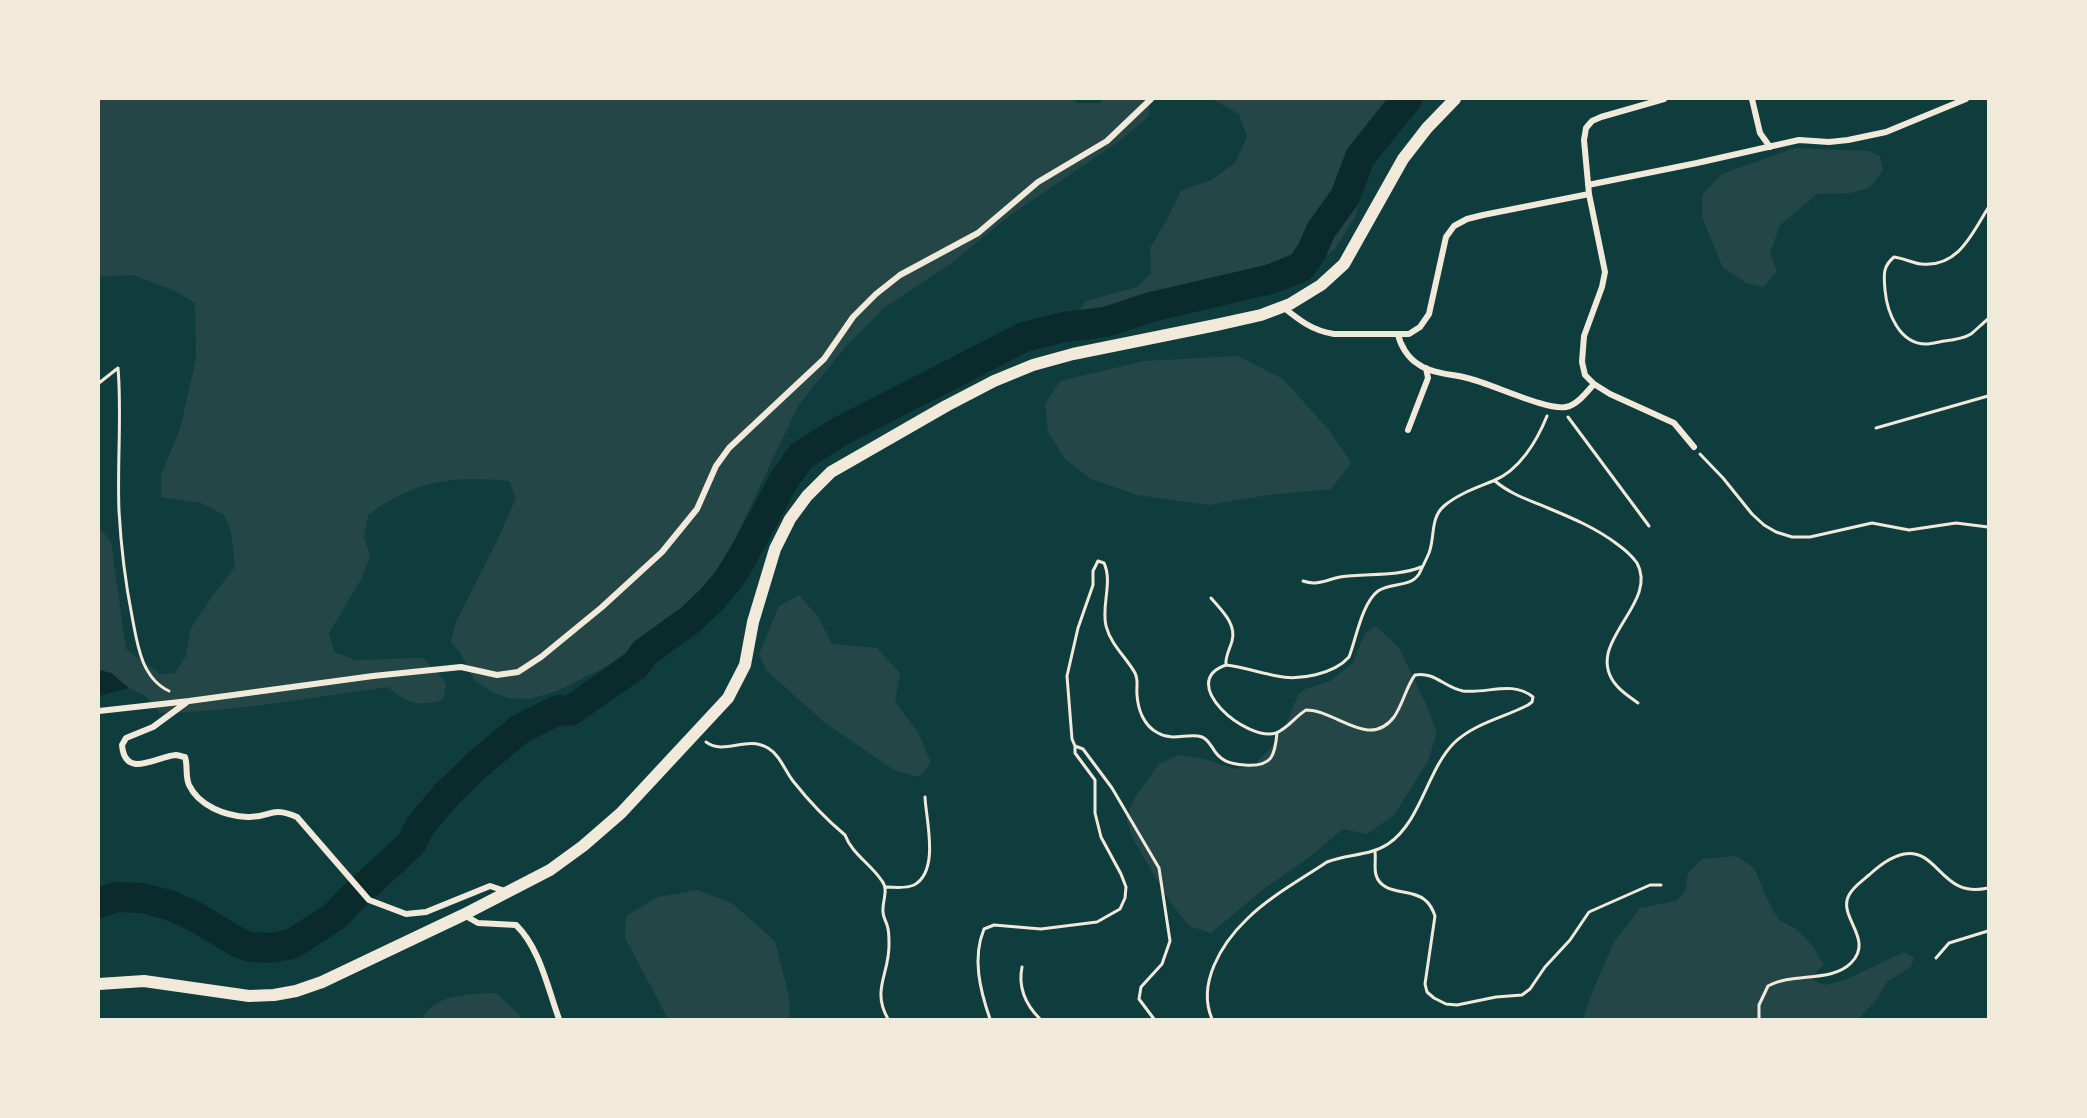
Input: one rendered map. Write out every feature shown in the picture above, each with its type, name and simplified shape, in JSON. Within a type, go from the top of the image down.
[{"type":"main road","points":[[99,984],[144,981],[249,996],[296,991],[322,982],[464,915],[550,870],[583,846],[621,813],[728,698],[745,665],[753,622],[775,549],[790,519],[807,496],[831,472],[946,406],[994,381],[1033,365],[1073,354],[1261,315],[1290,304],[1321,285],[1344,264],[1403,159],[1427,128],[1455,99]]},
{"type":"street","points":[[99,711],[350,679],[461,668],[497,675],[518,672],[541,657],[593,614],[662,552],[697,509],[716,466],[729,448],[824,359],[853,317],[876,294],[900,275],[978,233],[1038,182],[1107,141],[1151,99]]},
{"type":"street","points":[[1665,99],[1601,117],[1586,128],[1584,140],[1588,194],[1605,273],[1584,336],[1582,362],[1586,375],[1594,384],[1610,394],[1674,423],[1694,447]]},
{"type":"street","points":[[1752,99],[1760,133],[1770,147]]},
{"type":"street","points":[[1588,185],[1799,140],[1838,141],[1886,132],[1966,99]]},
{"type":"street","points":[[1283,307],[1302,322],[1323,332],[1409,334],[1420,327],[1429,314],[1446,237],[1454,226],[1467,219],[1483,215],[1588,194]]},
{"type":"street","points":[[1398,334],[1404,349],[1416,363],[1426,368],[1470,378],[1551,406],[1573,405],[1594,384]]},
{"type":"street","points":[[1408,430],[1428,378],[1426,368]]},
{"type":"street","points":[[189,701],[153,727],[126,738],[122,745],[122,752],[128,760],[136,765],[176,755],[185,757],[189,785],[209,806],[225,813],[249,817],[282,810],[297,817],[369,900],[406,914],[426,912],[490,886],[508,892]]},
{"type":"street","points":[[464,915],[478,923],[516,925],[524,933],[538,961],[559,1019]]},
{"type":"path","points":[[1988,208],[1961,252],[1948,259],[1923,264],[1894,257],[1887,263],[1884,274],[1886,305],[1891,318],[1901,331],[1913,340],[1924,344],[1954,340],[1969,335],[1988,319]]},
{"type":"path","points":[[99,383],[118,368],[121,398],[119,509],[124,579],[137,646],[145,668],[164,689],[189,701]]},
{"type":"path","points":[[1876,428],[1988,396]]},
{"type":"path","points":[[1573,405],[1568,417],[1571,422],[1649,526]]},
{"type":"path","points":[[1212,1019],[1207,1008],[1206,993],[1209,977],[1217,960],[1245,920],[1327,862],[1375,851],[1390,843],[1402,830],[1443,758],[1453,745],[1464,734],[1482,724],[1528,705],[1532,702],[1533,697],[1515,688],[1503,687],[1474,692],[1461,691],[1423,673],[1415,675],[1394,717],[1382,728],[1366,731],[1306,710],[1277,732],[1263,734],[1246,727],[1218,706],[1209,693],[1209,683],[1213,672],[1226,665],[1288,677],[1322,674],[1336,668],[1349,657],[1371,599],[1385,587],[1404,585],[1414,580],[1429,553],[1437,514],[1443,507],[1479,486],[1495,481],[1518,463],[1532,447],[1551,406]]},
{"type":"path","points":[[1694,447],[1752,514],[1770,528],[1792,537],[1810,537],[1872,523],[1909,530],[1956,523],[1988,527]]},
{"type":"path","points":[[1495,481],[1513,494],[1581,522],[1608,537],[1636,561],[1641,573],[1640,588],[1611,643],[1606,658],[1608,671],[1616,686],[1638,703]]},
{"type":"path","points":[[990,1019],[977,964],[980,939],[984,929],[994,926],[1041,929],[1097,922],[1120,909],[1125,898],[1126,887],[1121,874],[1101,837],[1095,813],[1095,780],[1078,759],[1072,739],[1067,676],[1078,628],[1093,585],[1093,571],[1098,561],[1104,563],[1108,571],[1106,626],[1114,645],[1135,672],[1141,714],[1149,728],[1161,735],[1177,738],[1201,736],[1226,762],[1248,765],[1259,765],[1272,759],[1277,732]]},
{"type":"path","points":[[1303,581],[1316,584],[1340,577],[1401,572],[1422,567]]},
{"type":"path","points":[[1211,598],[1229,620],[1233,630],[1226,665]]},
{"type":"path","points":[[695,734],[711,746],[720,748],[744,742],[770,749],[794,782],[845,835],[849,844],[881,879],[886,887],[883,914],[888,926],[889,950],[880,995],[881,1007],[888,1019]]},
{"type":"path","points":[[1075,746],[1083,749],[1112,788],[1159,868],[1170,941],[1162,964],[1141,987],[1139,999],[1154,1019]]},
{"type":"path","points":[[886,887],[906,887],[922,878],[931,850],[925,797]]},
{"type":"path","points":[[1375,851],[1377,877],[1381,883],[1389,888],[1424,899],[1435,916],[1425,984],[1427,992],[1446,1004],[1457,1005],[1496,997],[1522,995],[1530,989],[1545,967],[1570,940],[1588,912],[1650,885],[1661,885]]},
{"type":"path","points":[[1759,1019],[1759,1005],[1768,986],[1785,979],[1838,971],[1855,958],[1860,942],[1846,903],[1849,894],[1890,859],[1904,854],[1922,856],[1958,887],[1968,890],[1988,888]]},
{"type":"path","points":[[1936,958],[1949,943],[1988,931]]},
{"type":"path","points":[[1022,967],[1020,979],[1024,994],[1031,1010],[1040,1019]]},
{"type":"shaded area","points":[[99,99],[1072,99],[1077,103],[1100,103],[1103,99],[1149,99],[1150,115],[1121,140],[1009,216],[953,262],[884,308],[847,345],[798,406],[735,539],[704,591],[607,666],[557,691],[530,699],[508,698],[492,692],[474,680],[461,654],[451,642],[455,624],[516,498],[509,481],[452,480],[434,483],[401,494],[368,515],[364,537],[370,556],[363,576],[329,633],[334,652],[356,660],[423,658],[446,685],[443,700],[426,703],[413,702],[401,697],[388,687],[246,707],[160,713],[146,696],[129,688],[111,673],[99,670],[99,527],[111,542],[126,649],[160,674],[175,673],[186,656],[191,628],[235,567],[231,531],[224,515],[201,503],[161,497],[161,475],[180,429],[196,359],[195,303],[173,290],[133,275],[99,277]]},
{"type":"shaded area","points":[[1212,99],[1386,99],[1356,138],[1347,162],[1364,183],[1355,217],[1335,249],[1315,266],[1272,283],[1214,295],[1108,336],[1078,330],[1073,323],[1086,301],[1137,287],[1151,273],[1150,248],[1181,191],[1211,180],[1235,163],[1247,137],[1239,114]]},
{"type":"shaded area","points":[[1795,148],[1869,151],[1880,156],[1883,171],[1869,188],[1850,193],[1817,194],[1780,225],[1770,253],[1777,271],[1764,287],[1746,283],[1723,268],[1702,217],[1702,195],[1722,174]]},
{"type":"shaded area","points":[[1238,356],[1283,379],[1330,431],[1351,463],[1331,489],[1268,495],[1209,505],[1137,495],[1091,479],[1065,459],[1048,432],[1045,404],[1060,381],[1144,361]]},
{"type":"shaded area","points":[[799,595],[818,617],[832,644],[877,648],[900,673],[895,702],[918,732],[931,763],[919,777],[894,770],[824,722],[766,670],[759,654],[779,606]]},
{"type":"shaded area","points":[[1376,626],[1399,648],[1437,733],[1427,763],[1394,815],[1367,834],[1343,829],[1308,858],[1261,891],[1211,933],[1189,926],[1168,899],[1132,837],[1126,818],[1135,797],[1159,764],[1178,755],[1205,759],[1235,769],[1253,766],[1272,746],[1286,725],[1298,695],[1305,689],[1330,681],[1353,663],[1365,633]]},
{"type":"shaded area","points":[[99,670],[111,673],[129,688],[99,696]]},
{"type":"shaded area","points":[[1736,856],[1754,868],[1779,920],[1796,929],[1812,945],[1824,965],[1818,970],[1813,980],[1825,985],[1845,980],[1904,952],[1914,958],[1911,967],[1887,982],[1876,1000],[1858,1019],[1583,1019],[1614,942],[1640,908],[1676,901],[1685,891],[1688,873],[1702,859]]},
{"type":"shaded area","points":[[698,890],[733,904],[775,941],[789,996],[789,1019],[668,1019],[625,938],[626,916],[658,897]]},
{"type":"shaded area","points":[[496,993],[519,1014],[520,1019],[422,1019],[428,1010],[445,1000],[465,995]]},
{"type":"waterway","points":[[99,903],[116,897],[142,898],[169,905],[196,917],[239,943],[250,947],[270,948],[292,944],[335,916],[411,844],[420,826],[446,795],[520,729],[558,710],[570,711],[636,665],[644,653],[691,619],[712,599],[729,579],[784,480],[801,456],[839,432],[1024,337],[1064,327],[1106,322],[1151,307],[1271,279],[1301,267],[1312,251],[1321,230],[1345,197],[1360,157],[1407,99]]}]
